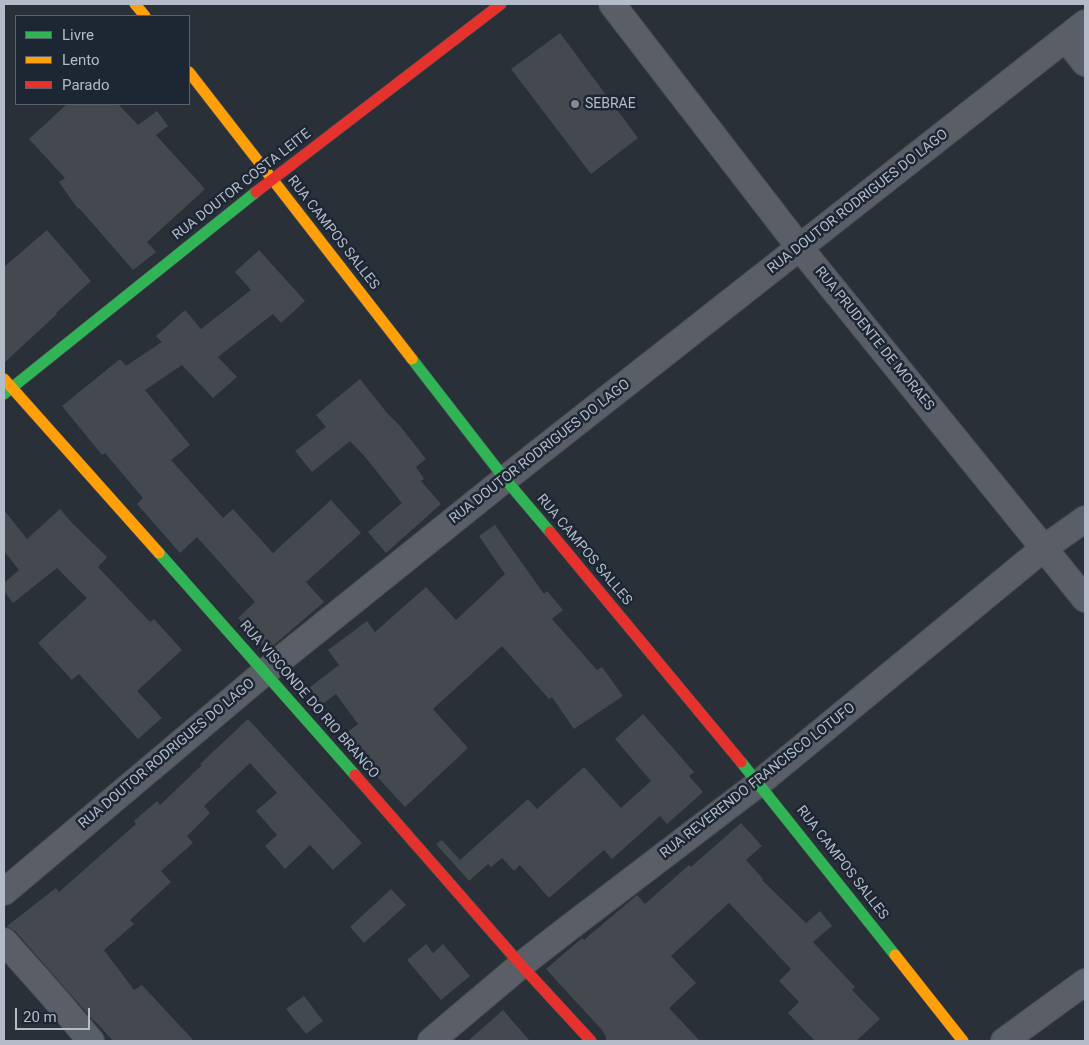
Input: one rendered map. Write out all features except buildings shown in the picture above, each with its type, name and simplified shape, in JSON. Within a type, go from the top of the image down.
[{"type":"street","points":[[135,4],[144,15]]},
{"type":"street","name":"RUA DOUTOR COSTA LEITE","points":[[6,387],[272,179],[501,4]]},
{"type":"street","name":"RUA PRUDENTE DE MORAES","points":[[612,4],[800,248],[1085,600]]},
{"type":"street","points":[[1076,31],[1085,62]]},
{"type":"street","name":"RUA DOUTOR RODRIGUES DO LAGO","points":[[4,892],[265,672],[506,479],[1076,31]]},
{"type":"street","name":"RUA CAMPOS SALLES","points":[[190,73],[506,479],[760,783],[963,1041]]},
{"type":"street","name":"RUA VISCONDE DO RIO BRANCO","points":[[6,387],[265,672],[591,1041]]},
{"type":"street","name":"RUA REVERENDO FRANCISCO LOTUFO","points":[[431,1041],[570,927],[760,783],[1044,548],[1085,519]]},
{"type":"street","points":[[4,941],[91,1041]]},
{"type":"street","points":[[1004,1041],[1085,982]]},
{"type":"traffic: fast","points":[[4,394],[256,192]]},
{"type":"traffic: fast","points":[[412,359],[505,479],[550,532]]},
{"type":"traffic: fast","points":[[159,553],[355,775]]},
{"type":"traffic: fast","points":[[741,762],[895,955]]},
{"type":"traffic: slow","points":[[135,4],[144,15]]},
{"type":"traffic: slow","points":[[190,73],[412,359]]},
{"type":"traffic: slow","points":[[4,379],[159,553]]},
{"type":"traffic: slow","points":[[895,955],[963,1041]]},
{"type":"traffic: jam","points":[[256,192],[501,4]]},
{"type":"traffic: jam","points":[[550,532],[741,762]]},
{"type":"traffic: jam","points":[[355,775],[521,965],[591,1041]]},
{"type":"place","name":"SEBRAE","points":[[575,104]]}]
